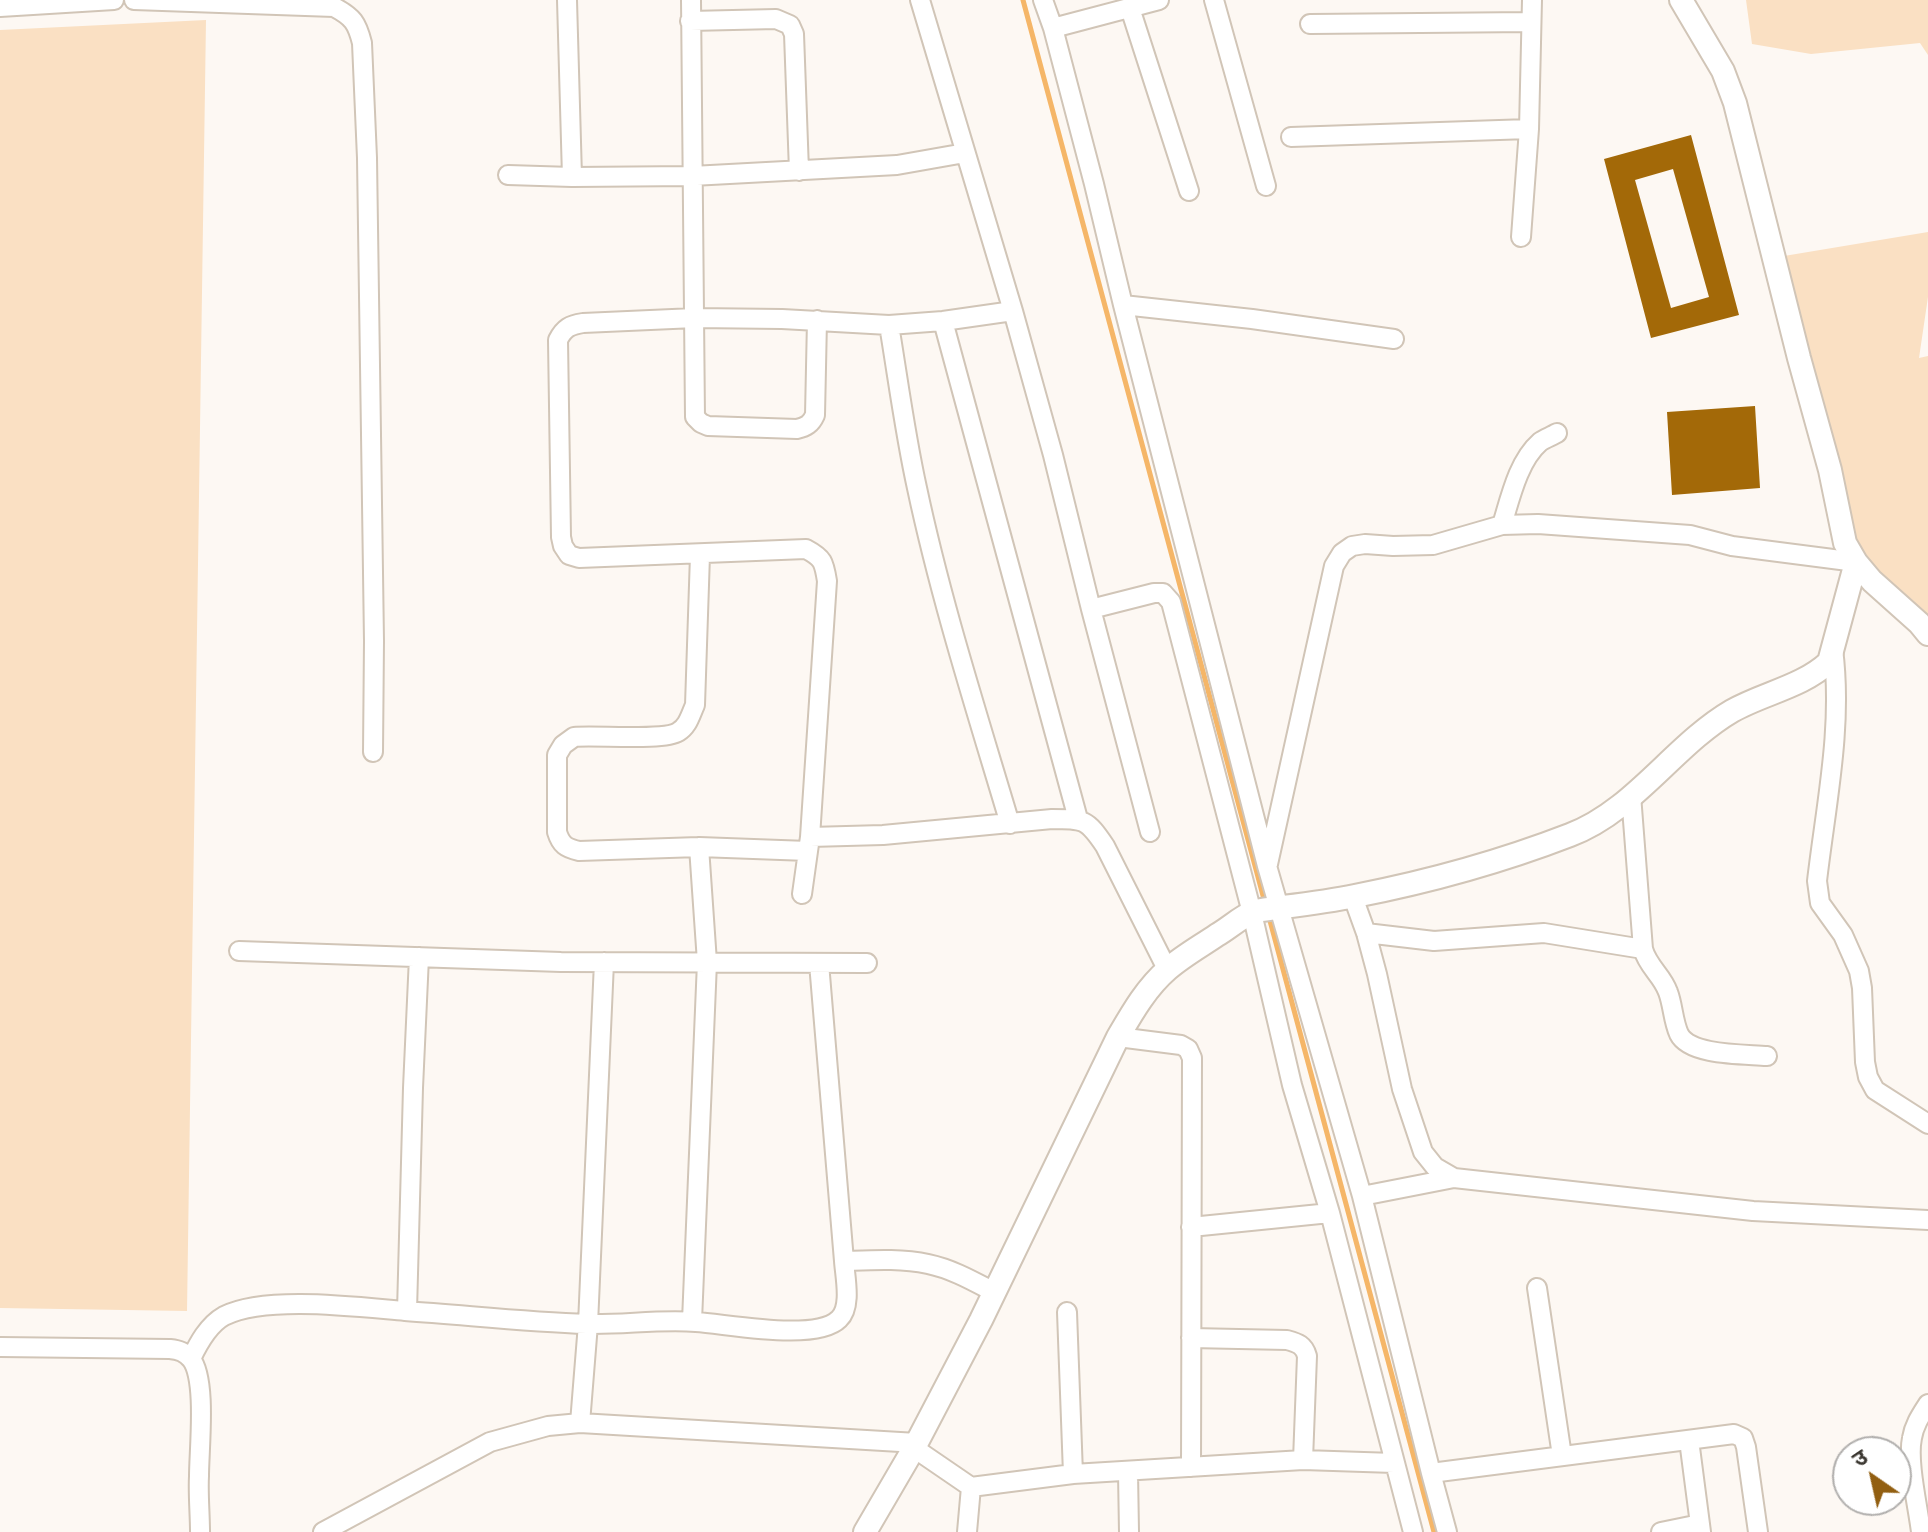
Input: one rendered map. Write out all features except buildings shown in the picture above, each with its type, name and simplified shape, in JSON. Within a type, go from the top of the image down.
[{"type":"street","points":[[0,7],[114,0]]},
{"type":"street","points":[[134,0],[334,7],[348,14],[358,26],[362,43],[367,158],[373,752]]},
{"type":"street","points":[[567,0],[572,177]]},
{"type":"street","points":[[691,0],[695,417],[708,426],[805,427],[815,415],[817,320]]},
{"type":"street","points":[[920,0],[1053,455],[1150,832]]},
{"type":"street","points":[[1043,0],[1094,184],[1267,866]]},
{"type":"street","points":[[1053,28],[1159,0]]},
{"type":"street","points":[[1214,0],[1266,186]]},
{"type":"street","points":[[1521,237],[1529,129],[1532,0]]},
{"type":"street","points":[[1681,0],[1723,71],[1735,103],[1830,470],[1845,543],[1872,581],[1928,634]]},
{"type":"street","points":[[1130,8],[1189,191]]},
{"type":"street","points":[[690,21],[776,19],[790,25],[794,34],[799,171]]},
{"type":"street","points":[[1310,24],[1530,22]]},
{"type":"street","points":[[1291,137],[1529,129]]},
{"type":"street","points":[[508,175],[692,176],[799,171],[897,165],[965,153]]},
{"type":"street","points":[[1123,305],[1394,339]]},
{"type":"street","points":[[802,894],[809,844],[827,581],[825,563],[806,549],[700,555],[579,558],[569,555],[561,537],[558,340],[571,325],[583,323],[695,318],[817,320],[889,325],[1013,311]]},
{"type":"street","points":[[943,321],[1078,819]]},
{"type":"street","points":[[889,325],[917,487],[932,552],[1010,824]]},
{"type":"street","points":[[1502,525],[1522,467],[1539,442],[1557,433]]},
{"type":"street","points":[[1413,1532],[1330,1213],[1292,1085],[1266,910],[1267,866],[1334,566],[1342,553],[1352,546],[1433,545],[1502,525],[1538,524],[1690,535],[1732,546],[1856,562]]},
{"type":"street","points":[[700,555],[695,705],[687,725],[675,735],[574,737],[563,745],[557,755],[557,832],[560,842],[569,849],[579,851],[809,844],[1052,819],[1078,819],[1093,828],[1105,846],[1167,969]]},
{"type":"street","points":[[865,1532],[916,1445],[981,1320],[1118,1037],[1137,1005],[1167,969],[1266,910],[1353,897],[1440,877],[1573,834],[1603,818],[1693,740],[1732,711],[1819,671],[1829,662],[1856,562]]},
{"type":"street","points":[[1091,609],[1154,593],[1163,593],[1171,602],[1266,910],[1362,1196],[1447,1532]]},
{"type":"street","points":[[1833,649],[1837,716],[1818,893],[1820,903],[1843,935],[1859,971],[1868,1077],[1875,1090],[1928,1124]]},
{"type":"street","points":[[1631,795],[1643,949],[1646,960],[1667,989],[1679,1034],[1683,1041],[1701,1050],[1767,1056]]},
{"type":"street","points":[[692,1321],[707,962],[699,847]]},
{"type":"street","points":[[1353,897],[1377,974],[1402,1089],[1423,1152],[1435,1167],[1454,1178]]},
{"type":"street","points":[[1366,933],[1434,941],[1544,933],[1643,949]]},
{"type":"street","points":[[239,951],[604,962],[867,963]]},
{"type":"street","points":[[407,1311],[419,957]]},
{"type":"street","points":[[580,1423],[588,1324],[604,962]]},
{"type":"street","points":[[191,1359],[212,1326],[223,1316],[270,1305],[322,1305],[588,1324],[692,1321],[780,1331],[829,1327],[841,1318],[846,1307],[819,963]]},
{"type":"street","points":[[1118,1037],[1181,1045],[1188,1049],[1192,1058],[1191,1467]]},
{"type":"street","points":[[1362,1196],[1454,1178],[1753,1211],[1928,1220]]},
{"type":"street","points":[[1191,1227],[1330,1213]]},
{"type":"street","points":[[844,1261],[900,1260],[930,1265],[966,1277],[994,1292]]},
{"type":"street","points":[[1537,1288],[1562,1456]]},
{"type":"street","points":[[1067,1312],[1073,1474]]},
{"type":"street","points":[[1191,1338],[1287,1340],[1304,1347],[1307,1356],[1303,1460]]},
{"type":"street","points":[[0,1347],[170,1349],[181,1350],[191,1359],[200,1391],[200,1532]]},
{"type":"street","points":[[1921,1532],[1910,1453],[1914,1429],[1928,1404]]},
{"type":"street","points":[[323,1532],[490,1442],[548,1426],[580,1423],[916,1445],[971,1487],[1073,1474],[1303,1460],[1394,1463]]},
{"type":"street","points":[[1431,1473],[1734,1434],[1743,1438],[1746,1447],[1758,1532]]},
{"type":"street","points":[[1661,1532],[1700,1528],[1689,1440]]},
{"type":"street","points":[[1128,1472],[1129,1532]]},
{"type":"street","points":[[967,1532],[971,1487]]},
{"type":"shaded area","points":[[1746,0],[1928,0],[1928,55],[1920,43],[1811,54],[1752,44]]},
{"type":"shaded area","points":[[206,20],[187,1311],[0,1308],[0,30]]},
{"type":"shaded area","points":[[1928,232],[1928,297],[1919,358],[1928,356],[1928,623],[1859,551],[1828,442],[1784,256]]},
{"type":"waterway","points":[[1023,0],[1265,903]]},
{"type":"waterway","points":[[1269,917],[1434,1532]]}]
